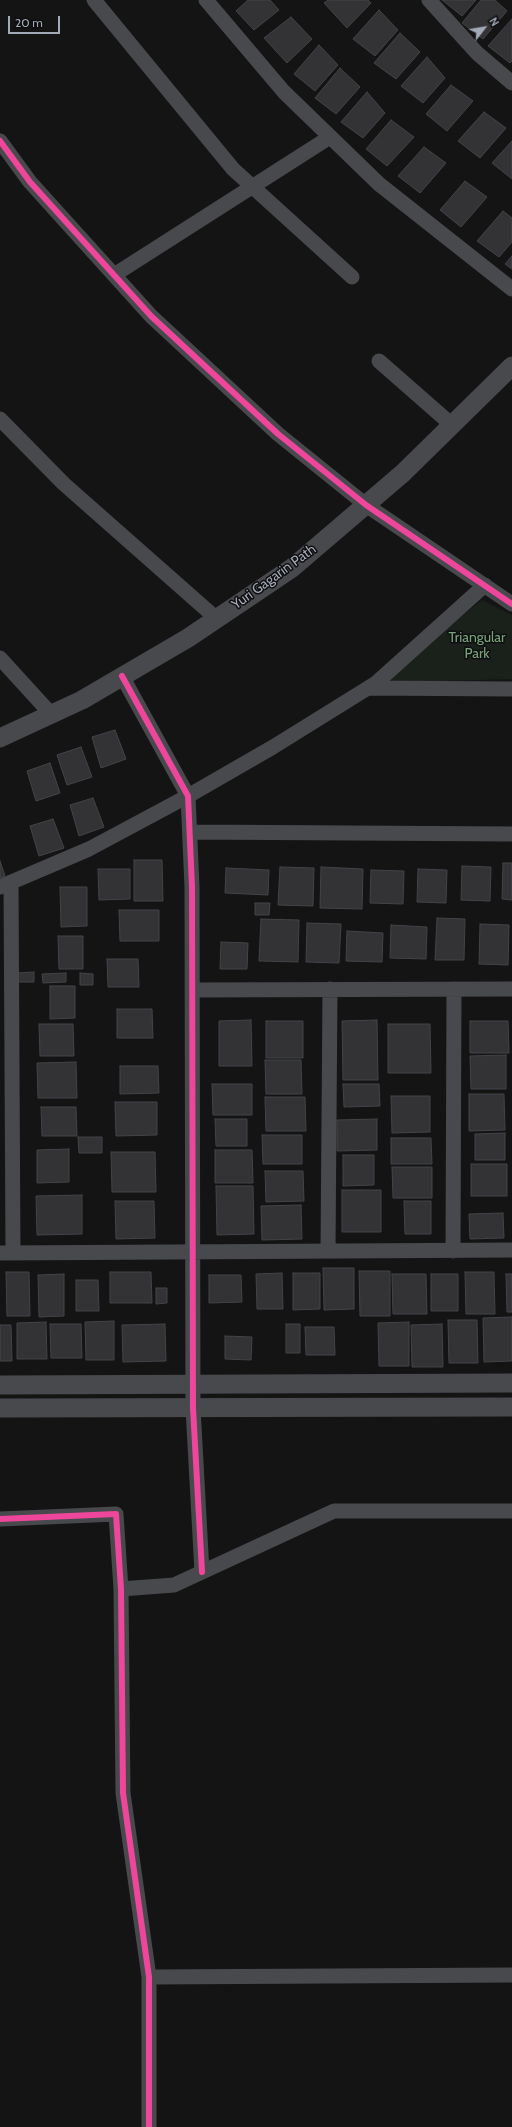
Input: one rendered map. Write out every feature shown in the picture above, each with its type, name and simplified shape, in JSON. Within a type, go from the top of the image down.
[{"type":"street","points":[[94,0],[233,169],[352,277]]},
{"type":"street","points":[[206,0],[284,92],[379,184],[512,289]]},
{"type":"street","points":[[429,0],[477,53],[512,83]]},
{"type":"street","points":[[114,275],[330,137]]},
{"type":"street","points":[[0,141],[30,182],[151,316],[278,434],[366,504],[512,604]]},
{"type":"street","points":[[379,361],[452,425]]},
{"type":"street","name":"Yuri Gagarin Path","points":[[0,738],[82,700],[188,638],[292,568],[403,473],[512,366]]},
{"type":"street","points":[[0,419],[64,484],[217,619]]},
{"type":"street","points":[[485,585],[376,683],[273,747],[188,796],[89,849],[6,885],[6,1253],[512,1250]]},
{"type":"street","points":[[0,658],[51,714]]},
{"type":"street","points":[[122,676],[188,796],[190,832],[192,990],[193,1408],[202,1572]]},
{"type":"street","points":[[368,688],[512,689]]},
{"type":"street","points":[[190,832],[512,834]]},
{"type":"street","points":[[328,1251],[330,989]]},
{"type":"street","points":[[453,1251],[454,989]]},
{"type":"street","points":[[192,990],[512,989]]},
{"type":"street","points":[[0,1385],[512,1383]]},
{"type":"street","points":[[0,1408],[512,1407]]},
{"type":"street","points":[[121,1589],[174,1585],[334,1511],[512,1511]]},
{"type":"street","points":[[0,1519],[116,1514],[121,1589],[123,1794],[149,1977],[149,2127]]},
{"type":"street","points":[[149,1977],[512,1975]]},
{"type":"green space","name":"Triangular Park","points":[[482,600],[512,615],[512,679],[376,683]]},
{"type":"building","points":[[248,0],[270,0],[279,10],[254,30],[236,11]]},
{"type":"building","points":[[328,0],[368,0],[371,3],[347,28],[324,3]]},
{"type":"building","points":[[442,0],[476,0],[462,16]]},
{"type":"building","points":[[481,0],[495,0],[507,11],[483,39],[462,23]]},
{"type":"building","points":[[379,10],[398,30],[375,56],[353,39]]},
{"type":"building","points":[[291,17],[312,39],[287,63],[264,38]]},
{"type":"building","points":[[512,19],[512,61],[510,63],[488,46]]},
{"type":"building","points":[[400,33],[420,52],[396,79],[374,63]]},
{"type":"building","points":[[319,45],[338,65],[315,91],[294,74]]},
{"type":"building","points":[[427,57],[445,78],[423,103],[401,86]]},
{"type":"building","points":[[340,68],[360,87],[336,114],[315,98]]},
{"type":"building","points":[[451,85],[473,101],[447,131],[426,114]]},
{"type":"building","points":[[367,92],[385,113],[363,138],[341,122]]},
{"type":"building","points":[[484,112],[506,128],[480,158],[458,141]]},
{"type":"building","points":[[391,120],[414,137],[387,166],[366,149]]},
{"type":"building","points":[[512,141],[512,179],[492,163]]},
{"type":"building","points":[[424,147],[446,163],[420,193],[398,176]]},
{"type":"building","points":[[465,181],[487,197],[461,227],[440,210]]},
{"type":"building","points":[[503,211],[512,218],[512,242],[499,257],[477,241]]},
{"type":"building","points":[[512,256],[512,269],[505,264]]},
{"type":"building","points":[[115,730],[126,759],[101,768],[92,737]]},
{"type":"building","points":[[81,747],[92,777],[67,785],[57,755]]},
{"type":"building","points":[[50,763],[60,793],[36,801],[27,771]]},
{"type":"building","points":[[93,798],[104,827],[79,836],[70,805]]},
{"type":"building","points":[[53,819],[64,848],[39,856],[30,826]]},
{"type":"building","points":[[134,860],[162,860],[163,901],[134,901]]},
{"type":"building","points":[[0,861],[5,876],[0,878]]},
{"type":"building","points":[[503,863],[512,863],[512,900],[502,899]]},
{"type":"building","points":[[462,866],[491,867],[490,901],[461,900]]},
{"type":"building","points":[[280,867],[314,868],[313,906],[278,905]]},
{"type":"building","points":[[321,867],[363,869],[362,909],[320,908]]},
{"type":"building","points":[[226,868],[269,870],[268,895],[225,893]]},
{"type":"building","points":[[98,869],[130,869],[130,899],[99,900]]},
{"type":"building","points":[[418,869],[447,870],[446,903],[417,902]]},
{"type":"building","points":[[371,870],[404,871],[403,904],[370,903]]},
{"type":"building","points":[[60,887],[87,887],[87,926],[61,927]]},
{"type":"building","points":[[255,903],[270,903],[269,915],[255,915]]},
{"type":"building","points":[[119,910],[159,910],[159,941],[120,941]]},
{"type":"building","points":[[437,918],[465,919],[464,960],[435,960]]},
{"type":"building","points":[[261,919],[299,920],[298,962],[259,961]]},
{"type":"building","points":[[307,923],[341,924],[339,963],[306,962]]},
{"type":"building","points":[[480,924],[509,925],[508,965],[479,964]]},
{"type":"building","points":[[391,925],[427,927],[426,959],[390,958]]},
{"type":"building","points":[[347,931],[383,933],[382,962],[346,961]]},
{"type":"building","points":[[58,936],[83,936],[83,969],[59,969]]},
{"type":"building","points":[[221,942],[248,943],[247,969],[220,969]]},
{"type":"building","points":[[107,959],[138,959],[139,987],[108,987]]},
{"type":"building","points":[[34,972],[34,982],[17,982],[17,973]]},
{"type":"building","points":[[66,973],[66,982],[43,983],[42,974]]},
{"type":"building","points":[[80,973],[93,974],[93,985],[80,985]]},
{"type":"building","points":[[50,986],[75,986],[75,1018],[50,1019]]},
{"type":"building","points":[[117,1009],[152,1009],[153,1038],[117,1038]]},
{"type":"building","points":[[251,1020],[252,1066],[219,1066],[219,1021]]},
{"type":"building","points":[[377,1020],[378,1080],[343,1080],[342,1021]]},
{"type":"building","points":[[266,1021],[303,1021],[303,1058],[266,1058]]},
{"type":"building","points":[[470,1021],[508,1021],[509,1053],[470,1053]]},
{"type":"building","points":[[39,1024],[73,1024],[74,1056],[40,1056]]},
{"type":"building","points":[[388,1024],[430,1024],[431,1073],[388,1073]]},
{"type":"building","points":[[506,1055],[506,1089],[471,1089],[470,1056]]},
{"type":"building","points":[[265,1060],[301,1060],[302,1094],[266,1094]]},
{"type":"building","points":[[76,1062],[77,1098],[38,1098],[37,1063]]},
{"type":"building","points":[[120,1066],[158,1066],[159,1093],[120,1094]]},
{"type":"building","points":[[212,1084],[252,1084],[252,1115],[213,1115]]},
{"type":"building","points":[[343,1084],[379,1084],[380,1106],[344,1107]]},
{"type":"building","points":[[469,1094],[504,1094],[505,1130],[469,1131]]},
{"type":"building","points":[[391,1096],[430,1096],[430,1132],[392,1133]]},
{"type":"building","points":[[265,1097],[305,1097],[306,1131],[266,1131]]},
{"type":"building","points":[[115,1102],[157,1102],[157,1135],[116,1136]]},
{"type":"building","points":[[41,1107],[76,1107],[77,1136],[42,1136]]},
{"type":"building","points":[[215,1119],[247,1119],[247,1146],[216,1146]]},
{"type":"building","points":[[377,1119],[377,1150],[337,1151],[337,1120]]},
{"type":"building","points":[[505,1133],[505,1160],[475,1160],[475,1134]]},
{"type":"building","points":[[262,1135],[302,1135],[302,1164],[263,1164]]},
{"type":"building","points":[[78,1137],[102,1137],[102,1153],[79,1153]]},
{"type":"building","points":[[391,1138],[431,1138],[432,1164],[391,1164]]},
{"type":"building","points":[[69,1149],[69,1182],[37,1183],[37,1150]]},
{"type":"building","points":[[215,1150],[252,1150],[253,1183],[215,1183]]},
{"type":"building","points":[[111,1152],[155,1152],[156,1192],[112,1192]]},
{"type":"building","points":[[343,1155],[374,1155],[374,1185],[343,1186]]},
{"type":"building","points":[[471,1164],[507,1164],[507,1196],[471,1196]]},
{"type":"building","points":[[392,1167],[432,1167],[432,1198],[393,1198]]},
{"type":"building","points":[[265,1171],[303,1171],[304,1201],[266,1202]]},
{"type":"building","points":[[216,1186],[253,1186],[254,1234],[217,1235]]},
{"type":"building","points":[[342,1190],[381,1190],[381,1232],[342,1232]]},
{"type":"building","points":[[82,1195],[82,1234],[37,1235],[36,1196]]},
{"type":"building","points":[[115,1201],[154,1201],[155,1238],[116,1239]]},
{"type":"building","points":[[404,1201],[431,1201],[431,1234],[405,1234]]},
{"type":"building","points":[[301,1205],[302,1239],[262,1240],[261,1206]]},
{"type":"building","points":[[503,1213],[504,1238],[470,1239],[469,1214]]},
{"type":"building","points":[[323,1268],[354,1268],[354,1309],[324,1310]]},
{"type":"building","points":[[359,1271],[390,1271],[390,1316],[360,1316]]},
{"type":"building","points":[[6,1272],[29,1272],[30,1316],[7,1316]]},
{"type":"building","points":[[110,1272],[151,1272],[152,1303],[110,1303]]},
{"type":"building","points":[[465,1272],[494,1272],[495,1314],[466,1314]]},
{"type":"building","points":[[282,1273],[283,1309],[257,1309],[256,1274]]},
{"type":"building","points":[[293,1273],[320,1273],[320,1309],[293,1310]]},
{"type":"building","points":[[64,1274],[64,1316],[39,1317],[38,1275]]},
{"type":"building","points":[[392,1274],[426,1274],[427,1314],[393,1314]]},
{"type":"building","points":[[431,1274],[458,1274],[458,1311],[431,1311]]},
{"type":"building","points":[[506,1274],[512,1274],[512,1312],[507,1312]]},
{"type":"building","points":[[209,1275],[241,1275],[242,1302],[209,1303]]},
{"type":"building","points":[[76,1280],[98,1280],[99,1311],[76,1311]]},
{"type":"building","points":[[156,1288],[167,1288],[167,1303],[156,1304]]},
{"type":"building","points":[[512,1317],[512,1361],[484,1362],[483,1318]]},
{"type":"building","points":[[448,1320],[477,1320],[478,1363],[449,1363]]},
{"type":"building","points":[[114,1321],[114,1360],[86,1360],[85,1322]]},
{"type":"building","points":[[46,1322],[47,1359],[17,1359],[17,1323]]},
{"type":"building","points":[[409,1322],[409,1366],[379,1366],[378,1323]]},
{"type":"building","points":[[50,1324],[81,1324],[82,1358],[51,1358]]},
{"type":"building","points":[[165,1324],[166,1361],[123,1362],[122,1325]]},
{"type":"building","points":[[286,1324],[300,1324],[300,1353],[286,1353]]},
{"type":"building","points":[[442,1324],[443,1367],[412,1367],[411,1325]]},
{"type":"building","points":[[0,1325],[11,1325],[12,1361],[0,1361]]},
{"type":"building","points":[[305,1327],[334,1327],[335,1355],[306,1355]]},
{"type":"building","points":[[225,1336],[252,1337],[251,1360],[225,1359]]},
{"type":"cycle path","points":[[0,141],[30,182],[151,316],[278,434],[366,505],[512,604]]},
{"type":"cycle path","points":[[122,676],[188,796],[192,887],[193,1408],[202,1572]]},
{"type":"cycle path","points":[[0,1519],[116,1514],[121,1589],[123,1793],[149,1977],[149,2127]]}]
